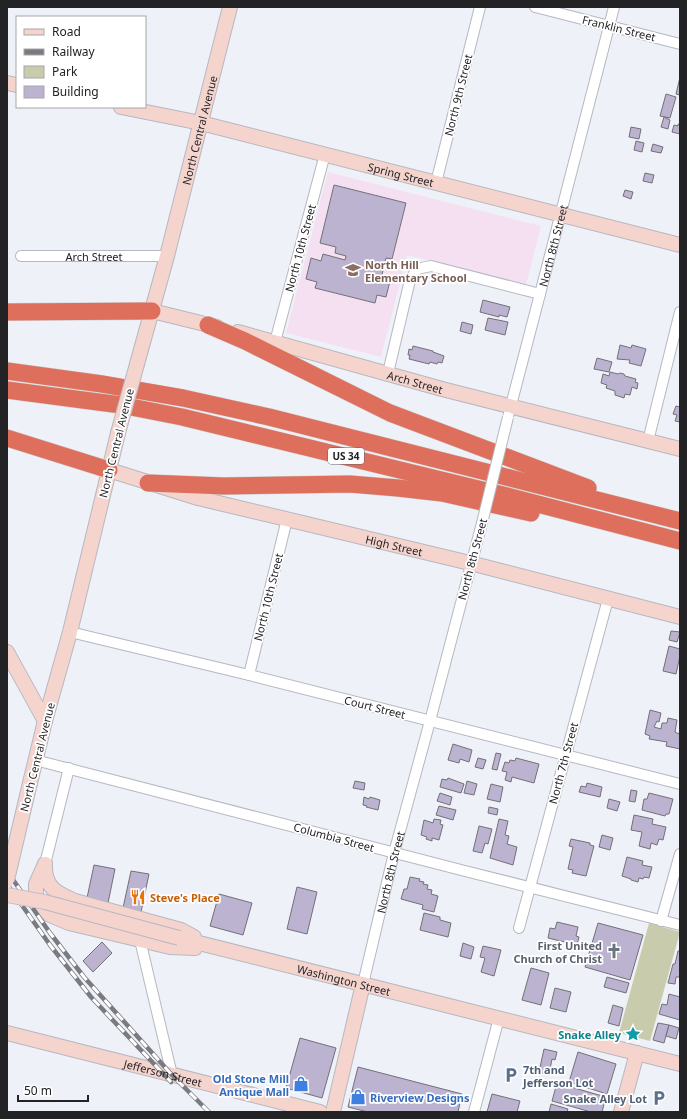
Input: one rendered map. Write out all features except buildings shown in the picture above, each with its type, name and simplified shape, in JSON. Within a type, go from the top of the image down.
[{"type":"highway","points":[[7,312],[152,311]]},
{"type":"highway","points":[[208,325],[245,341],[390,413],[673,519]]},
{"type":"highway","name":"US 34","points":[[7,371],[102,384],[183,398],[269,417],[673,519]]},
{"type":"highway","name":"US 34","points":[[7,390],[121,404],[182,417],[507,496],[680,542]]},
{"type":"highway","points":[[7,438],[109,470]]},
{"type":"highway","points":[[148,482],[224,486],[350,484],[398,488],[442,493],[522,511],[680,542]]},
{"type":"main road","name":"North Central Avenue","points":[[7,880],[45,721],[70,632],[118,433],[167,256],[230,7]]},
{"type":"main road","name":"Spring Street","points":[[127,108],[201,123],[561,216],[680,245]]},
{"type":"main road","name":"Arch Street","points":[[152,311],[388,373],[509,411],[680,449]]},
{"type":"main road","name":"High Street","points":[[109,470],[198,498],[470,563],[680,616]]},
{"type":"main road","points":[[7,652],[45,721]]},
{"type":"main road","points":[[45,864],[36,884],[36,897],[40,906],[50,915],[70,924],[179,948],[212,947]]},
{"type":"main road","points":[[45,864],[45,875],[47,881],[56,892],[81,902],[181,930],[212,947]]},
{"type":"main road","name":"Washington Street","points":[[7,895],[45,902],[212,947],[680,1064]]},
{"type":"main road","name":"North 8th Street","points":[[332,1112],[363,984]]},
{"type":"main road","name":"Jefferson Street","points":[[7,1033],[320,1112]]},
{"type":"main road","points":[[621,1112],[637,1053]]},
{"type":"street","name":"North 9th Street","points":[[436,183],[480,7]]},
{"type":"street","name":"Franklin Street","points":[[535,7],[680,44]]},
{"type":"street","name":"North 8th Street","points":[[363,984],[394,853],[430,721],[470,563],[482,523],[509,411],[561,216],[614,7]]},
{"type":"street","name":"North 10th Street","points":[[274,342],[325,154]]},
{"type":"street","name":"Arch Street","points":[[21,256],[167,256]]},
{"type":"street","points":[[388,373],[410,280],[417,269],[431,266],[540,294]]},
{"type":"street","points":[[648,441],[680,312]]},
{"type":"street","name":"North 10th Street","points":[[249,675],[287,519]]},
{"type":"street","name":"North 7th Street","points":[[520,928],[608,599]]},
{"type":"street","name":"Court Street","points":[[70,632],[249,675],[680,784]]},
{"type":"street","name":"Columbia Street","points":[[36,760],[680,926]]},
{"type":"street","points":[[45,864],[69,768]]},
{"type":"street","points":[[661,921],[680,854]]},
{"type":"street","points":[[140,940],[172,1075]]},
{"type":"street","points":[[474,1112],[499,1018]]},
{"type":"shaded area","name":"North Hill Elementary School","points":[[328,172],[541,226],[526,285],[407,255],[381,357],[286,333]]},
{"type":"green space","points":[[649,923],[680,932],[650,1041],[619,1033]]},
{"type":"railway","points":[[7,871],[50,933],[84,977],[172,1075],[209,1112]]},
{"type":"railway","points":[[7,884],[50,945],[91,997],[171,1082]]},
{"type":"place","name":"North Hill Elementary School","points":[[353,270]]},
{"type":"place","name":"Steve's Place","points":[[138,897]]},
{"type":"place","name":"First United Church of Christ","points":[[614,951]]},
{"type":"place","name":"Snake Alley","points":[[633,1034]]},
{"type":"place","name":"7th and Jefferson Lot","points":[[511,1075]]},
{"type":"place","name":"Old Stone Mill Antique Mall","points":[[301,1084]]},
{"type":"place","name":"Riverview Designs","points":[[358,1097]]},
{"type":"place","name":"Snake Alley Lot","points":[[659,1098]]}]
